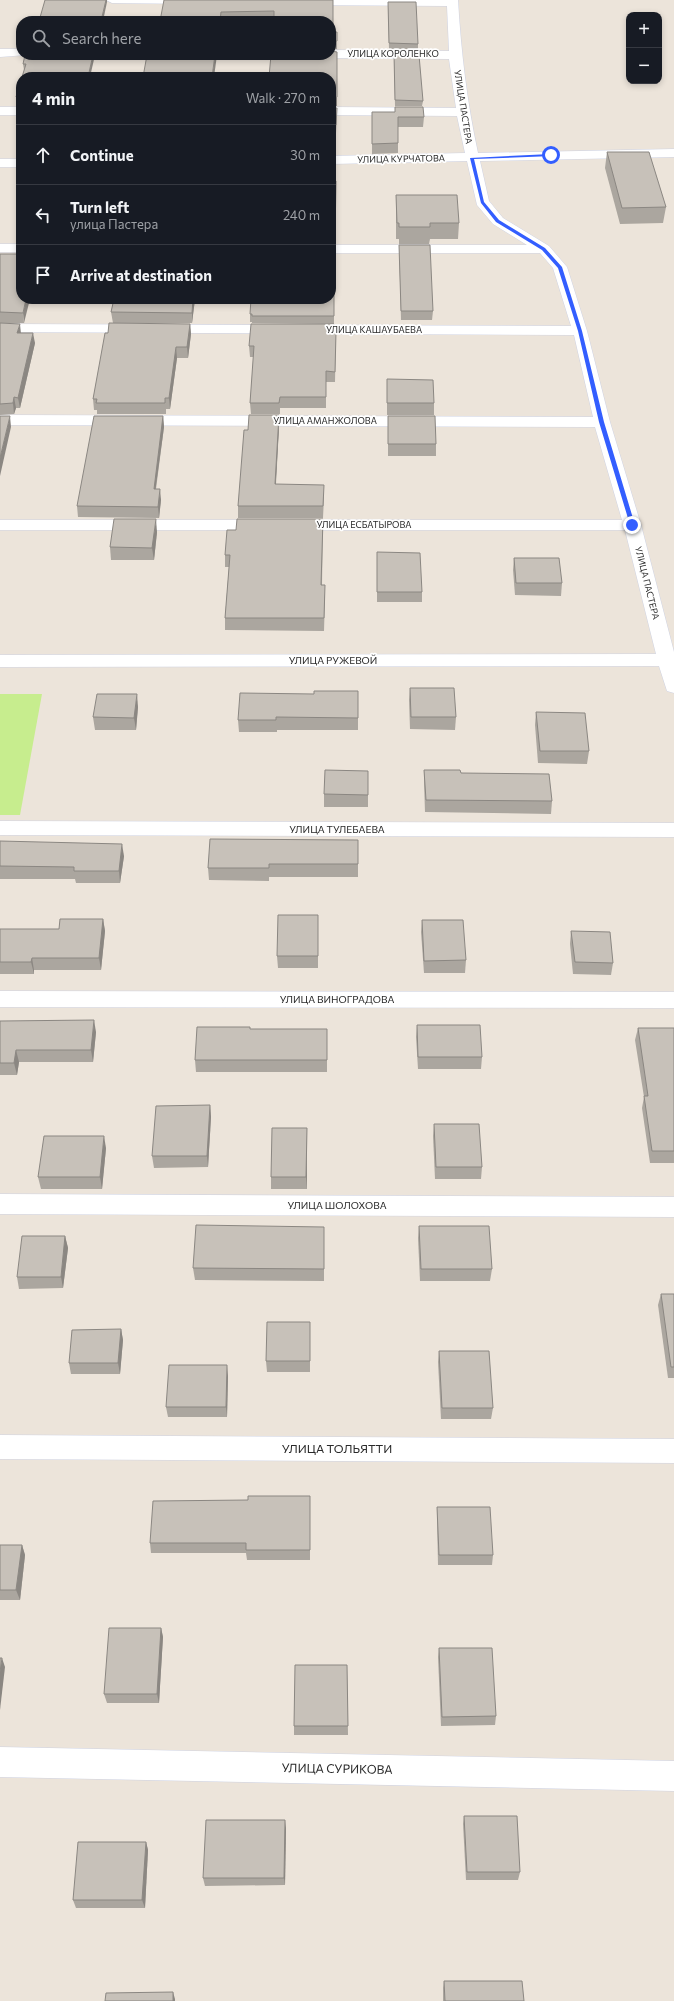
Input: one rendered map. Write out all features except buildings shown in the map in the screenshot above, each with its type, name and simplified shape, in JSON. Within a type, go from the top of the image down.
[{"type":"street","points":[[112,0],[206,1]]},
{"type":"street","points":[[294,2],[452,1]]},
{"type":"street","name":"УЛИЦА ПАСТЕРА","points":[[452,1],[455,55],[463,112],[482,202],[498,221],[544,249],[560,267],[580,331],[602,422],[632,525],[674,687]]},
{"type":"street","points":[[0,53],[16,53]]},
{"type":"street","name":"УЛИЦА КОРОЛЕНКО","points":[[336,54],[455,55]]},
{"type":"street","points":[[0,111],[16,111]]},
{"type":"street","points":[[336,111],[463,112]]},
{"type":"street","name":"УЛИЦА КУРЧАТОВА","points":[[336,160],[674,153]]},
{"type":"street","points":[[0,164],[16,163]]},
{"type":"street","points":[[0,248],[16,248]]},
{"type":"street","points":[[336,249],[544,249]]},
{"type":"street","name":"УЛИЦА КАШАУБАЕВА","points":[[0,328],[580,331]]},
{"type":"street","name":"УЛИЦА АМАНЖОЛОВА","points":[[0,420],[602,422]]},
{"type":"street","name":"УЛИЦА ЕСБАТЫРОВА","points":[[0,525],[632,525]]},
{"type":"street","name":"УЛИЦА РУЖЕВОЙ","points":[[0,661],[666,660]]},
{"type":"street","name":"УЛИЦА ТУЛЕБАЕВА","points":[[0,828],[674,830]]},
{"type":"street","name":"УЛИЦА ВИНОГРАДОВА","points":[[0,999],[674,1000]]},
{"type":"street","name":"УЛИЦА ШОЛОХОВА","points":[[0,1204],[674,1207]]},
{"type":"street","name":"УЛИЦА ТОЛЬЯТТИ","points":[[0,1447],[674,1451]]},
{"type":"street","name":"УЛИЦА СУРИКОВА","points":[[0,1762],[674,1776]]},
{"type":"green space","points":[[0,694],[42,694],[20,815],[0,815]]},
{"type":"route","points":[[551,155],[472,158],[482,202],[498,221],[544,249],[560,267],[580,331],[602,422],[632,525]]}]
